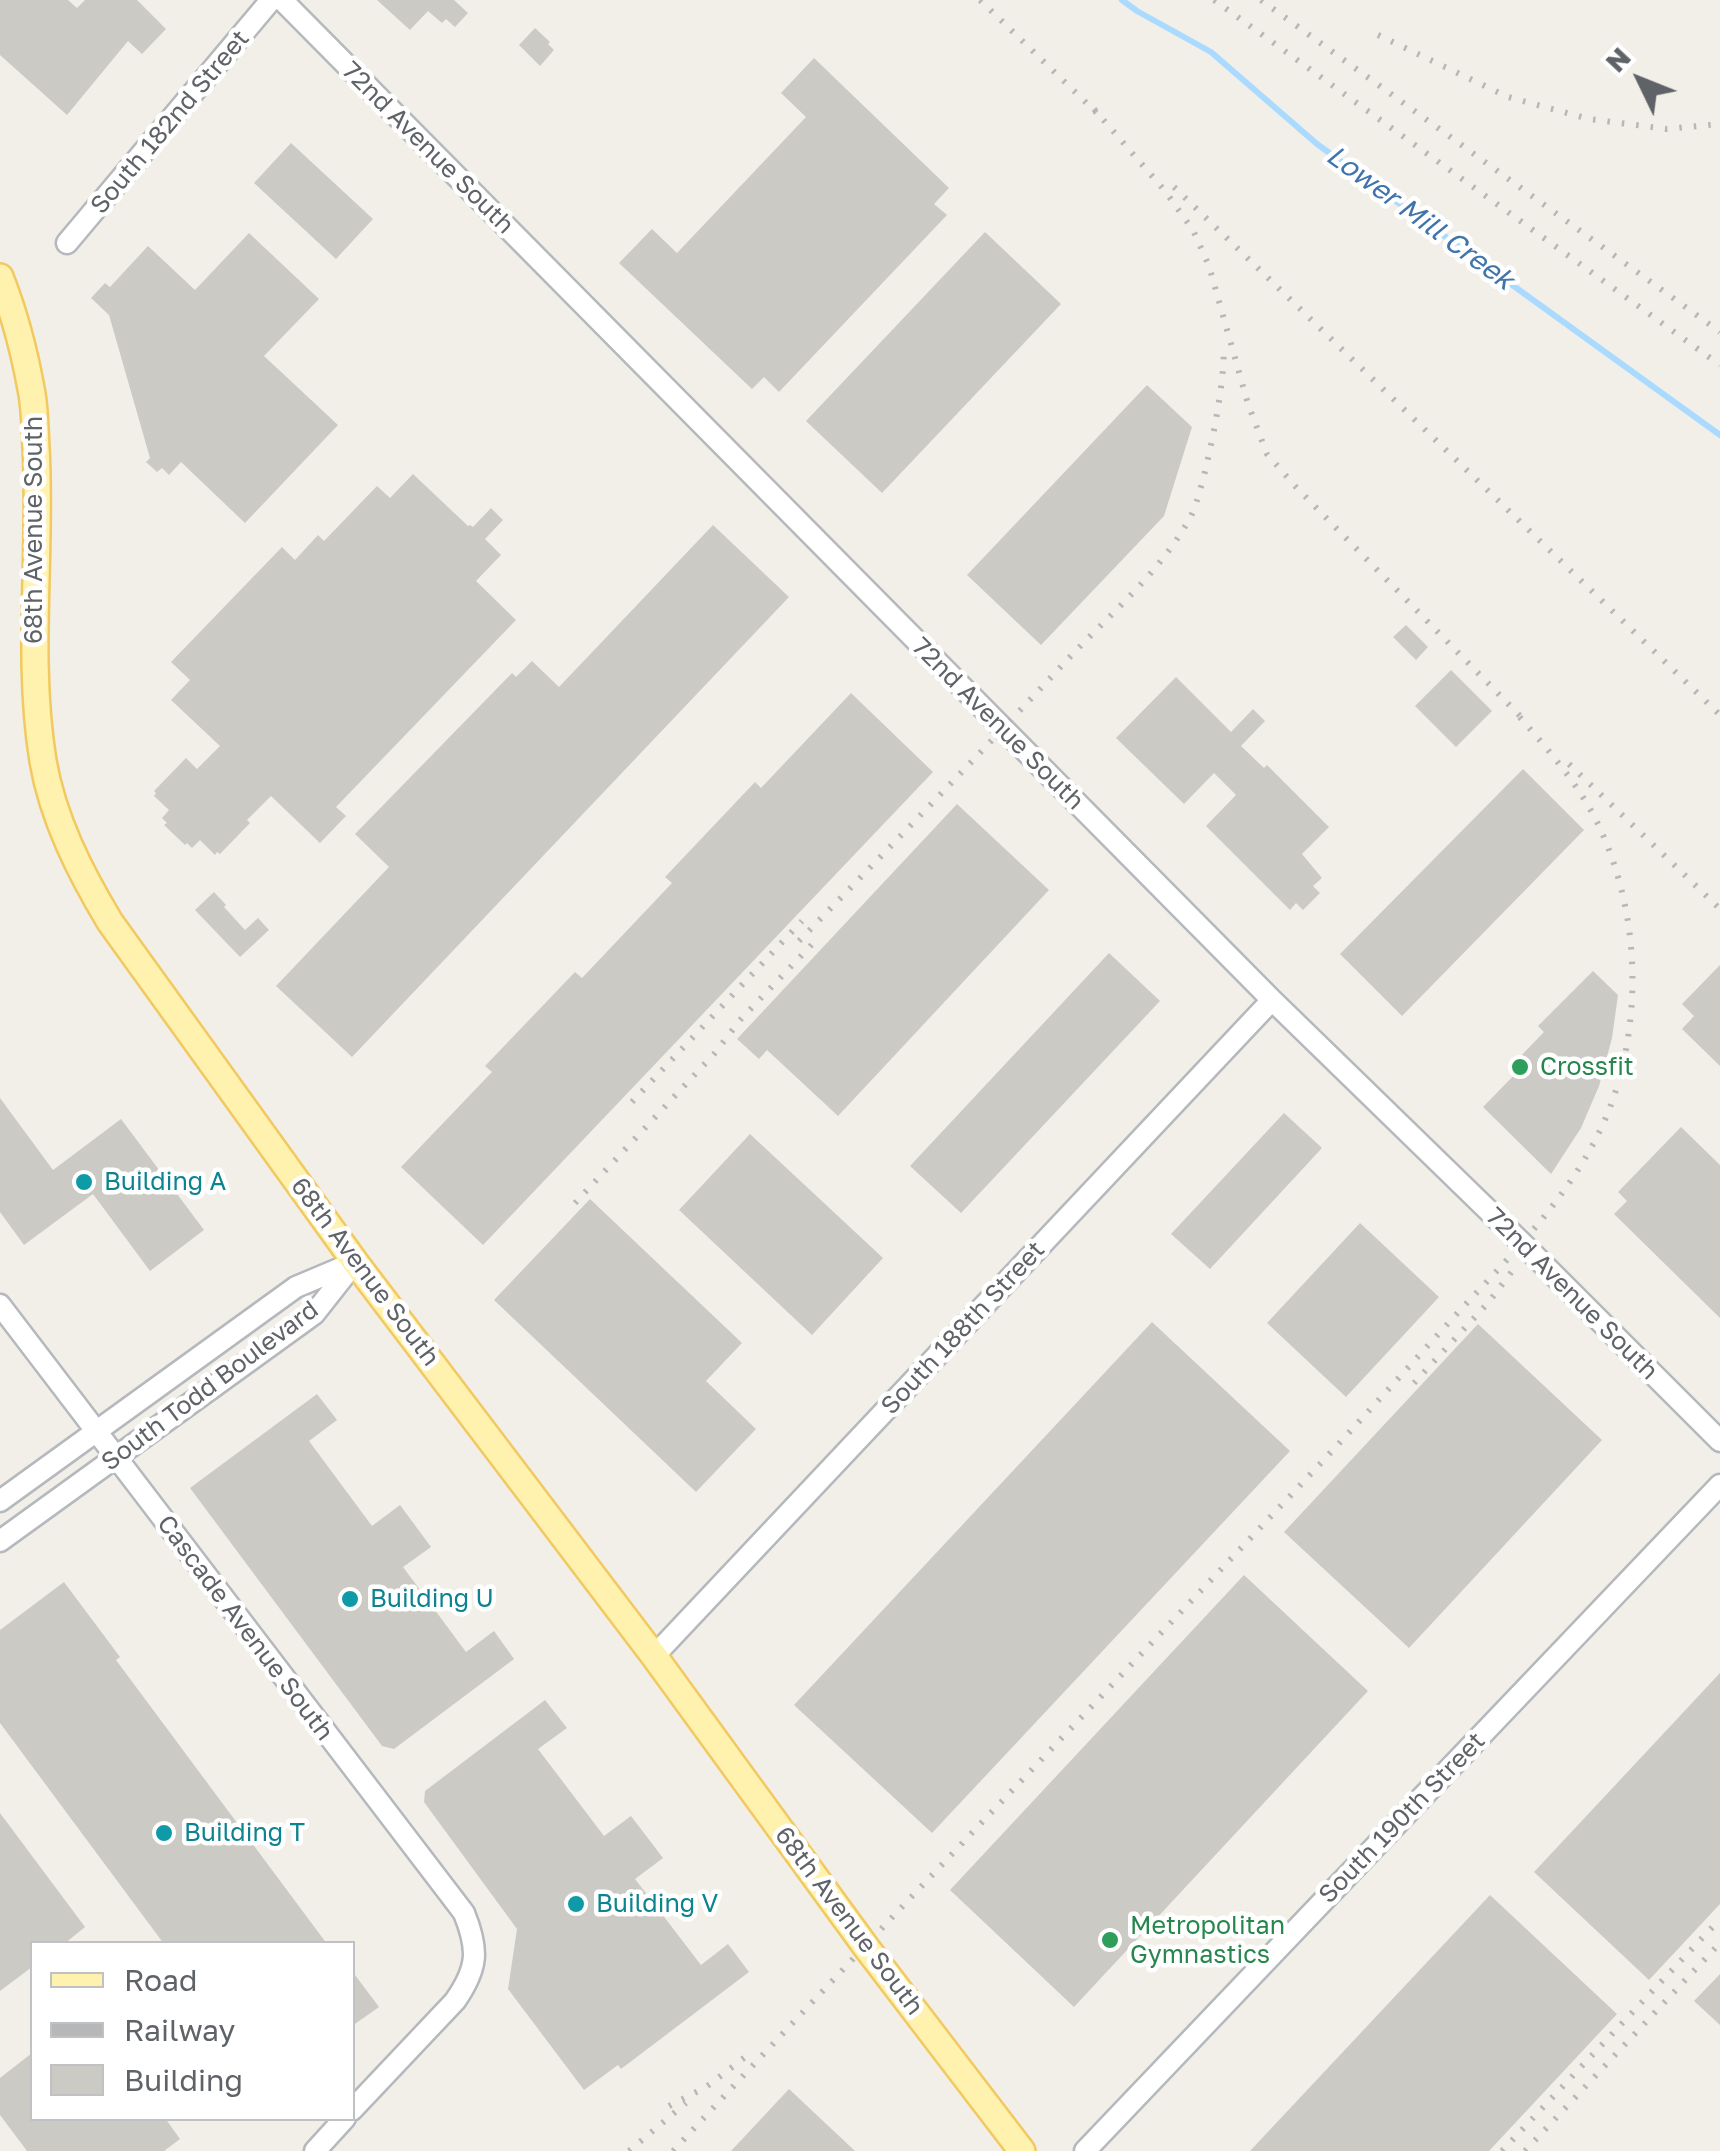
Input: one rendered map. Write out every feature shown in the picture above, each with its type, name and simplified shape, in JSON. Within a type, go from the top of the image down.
[{"type":"main road","name":"68th Avenue South","points":[[0,276],[15,314],[33,397],[38,480],[34,692],[44,764],[64,832],[82,874],[110,922],[355,1262],[1022,2151]]},
{"type":"street","name":"South 182nd Street","points":[[67,243],[271,0]]},
{"type":"street","name":"72nd Avenue South","points":[[282,0],[1272,1000],[1720,1441]]},
{"type":"street","name":"South 188th Street","points":[[654,1656],[1272,1000]]},
{"type":"street","name":"South Todd Boulevard","points":[[0,1501],[296,1287],[355,1262]]},
{"type":"street","name":"South Todd Boulevard","points":[[0,1541],[314,1314],[355,1262]]},
{"type":"street","name":"Cascade Avenue South","points":[[0,1306],[464,1914],[474,1937],[476,1957],[468,1982],[455,2001],[355,2107]]},
{"type":"street","name":"South 190th Street","points":[[1085,2151],[1720,1485]]},
{"type":"street","points":[[314,2151],[342,2121]]},
{"type":"building","points":[[0,0],[68,0],[77,8],[85,0],[137,0],[166,29],[142,54],[128,41],[67,115],[0,55]]},
{"type":"building","points":[[377,0],[454,0],[468,13],[455,27],[446,19],[442,23],[428,11],[410,30]]},
{"type":"building","points":[[535,28],[554,50],[540,66],[519,45]]},
{"type":"building","points":[[814,58],[949,188],[934,204],[947,215],[779,392],[764,377],[752,389],[619,263],[652,229],[677,253],[806,117],[781,93]]},
{"type":"building","points":[[291,143],[373,219],[336,259],[254,183]]},
{"type":"building","points":[[985,232],[1061,304],[882,493],[806,421]]},
{"type":"building","points":[[249,233],[319,299],[264,356],[338,425],[245,523],[181,462],[169,475],[162,468],[157,472],[146,462],[150,458],[109,315],[91,298],[105,283],[110,287],[148,246],[195,290]]},
{"type":"building","points":[[1147,385],[1192,427],[1164,516],[1041,645],[967,575]]},
{"type":"building","points":[[413,474],[468,526],[473,527],[491,508],[503,520],[485,539],[501,555],[476,581],[516,620],[336,807],[346,816],[320,843],[271,796],[220,854],[215,855],[200,840],[192,848],[185,845],[164,825],[167,823],[162,818],[169,810],[154,796],[154,791],[186,758],[197,769],[220,746],[171,700],[190,680],[171,662],[282,547],[295,560],[318,535],[324,541],[377,486],[390,498]]},
{"type":"building","points":[[713,525],[789,597],[352,1057],[276,986],[389,867],[355,834],[512,673],[516,677],[532,661],[559,687]]},
{"type":"building","points":[[1406,625],[1428,647],[1416,660],[1393,637]]},
{"type":"building","points":[[1451,670],[1492,711],[1456,747],[1415,706]]},
{"type":"building","points":[[1176,677],[1231,732],[1253,709],[1265,721],[1241,746],[1264,768],[1267,765],[1329,827],[1302,854],[1322,878],[1313,886],[1320,893],[1303,910],[1296,903],[1290,910],[1206,826],[1236,795],[1214,773],[1184,804],[1116,738]]},
{"type":"building","points":[[851,693],[933,772],[483,1245],[401,1167],[492,1072],[485,1066],[575,972],[582,978],[672,883],[665,877],[755,782],[761,788]]},
{"type":"building","points":[[1523,769],[1584,830],[1402,1016],[1340,954]]},
{"type":"building","points":[[957,804],[1049,890],[838,1116],[767,1050],[759,1059],[737,1039]]},
{"type":"building","points":[[214,892],[245,930],[258,918],[269,930],[240,957],[195,910]]},
{"type":"building","points":[[1109,953],[1160,1001],[961,1213],[910,1166]]},
{"type":"building","points":[[1720,965],[1720,1066],[1682,1029],[1694,1016],[1682,1004]]},
{"type":"building","points":[[1593,971],[1618,995],[1612,1038],[1599,1086],[1581,1128],[1551,1174],[1483,1107],[1520,1069],[1514,1063],[1544,1032],[1538,1026]]},
{"type":"building","name":"Building A","points":[[0,1098],[53,1170],[121,1119],[204,1230],[150,1271],[93,1194],[24,1245],[0,1212]]},
{"type":"building","points":[[1284,1113],[1322,1148],[1210,1269],[1171,1234]]},
{"type":"building","points":[[1681,1127],[1720,1165],[1720,1318],[1614,1214],[1627,1201],[1618,1192]]},
{"type":"building","points":[[750,1134],[883,1258],[812,1335],[679,1210]]},
{"type":"building","points":[[590,1199],[742,1343],[706,1381],[756,1429],[696,1492],[494,1300]]},
{"type":"building","points":[[1360,1223],[1439,1297],[1346,1397],[1267,1323]]},
{"type":"building","points":[[1152,1322],[1290,1451],[932,1833],[794,1705]]},
{"type":"building","points":[[1478,1324],[1602,1440],[1409,1648],[1284,1532]]},
{"type":"building","name":"Building U","points":[[317,1394],[337,1420],[309,1441],[372,1526],[400,1505],[431,1547],[403,1567],[466,1652],[494,1631],[514,1659],[394,1749],[382,1746],[190,1488]]},
{"type":"building","points":[[1244,1575],[1368,1691],[1074,2007],[950,1890]]},
{"type":"building","name":"Building T","points":[[64,1582],[120,1657],[116,1660],[325,1941],[162,1941],[0,1723],[0,1630]]},
{"type":"building","points":[[1720,1673],[1720,1904],[1649,1980],[1534,1872]]},
{"type":"building","name":"Building V","points":[[545,1700],[567,1728],[538,1749],[604,1836],[631,1816],[663,1858],[635,1879],[701,1965],[728,1944],[749,1972],[621,2069],[618,2065],[584,2090],[508,1989],[517,1929],[424,1802],[425,1791]]},
{"type":"building","points":[[0,1813],[85,1927],[68,1941],[30,1941],[30,1968],[0,1991]]},
{"type":"building","points":[[1490,1895],[1617,2014],[1489,2151],[1250,2151]]},
{"type":"building","points":[[1720,1974],[1720,2025],[1694,2001]]},
{"type":"building","points":[[355,1975],[379,2007],[355,2024]]},
{"type":"building","points":[[30,2055],[30,2121],[167,2121],[180,2139],[164,2151],[27,2151],[0,2115],[0,2078]]},
{"type":"building","points":[[789,2089],[855,2151],[731,2151]]},
{"type":"waterway","name":"Lower Mill Creek","points":[[1122,0],[1211,52],[1317,144],[1720,435]]},
{"type":"railway","points":[[980,0],[1102,118]]},
{"type":"railway","points":[[1214,0],[1720,365]]},
{"type":"railway","points":[[1261,0],[1720,332]]},
{"type":"railway","points":[[1378,35],[1508,97],[1589,119],[1667,129],[1720,124]]},
{"type":"railway","points":[[1094,109],[1165,191],[1193,230],[1209,266],[1248,404],[1267,454],[1526,722]]},
{"type":"railway","points":[[1174,187],[1720,715]]},
{"type":"railway","points":[[799,941],[1165,556],[1196,503],[1218,404],[1223,345]]},
{"type":"railway","points":[[673,2151],[1522,1243],[1591,1148],[1608,1113],[1627,1045],[1632,980],[1627,916],[1610,854],[1590,809],[1561,766],[1516,713]]},
{"type":"railway","points":[[1569,764],[1720,909]]},
{"type":"railway","points":[[632,1102],[802,921]]},
{"type":"railway","points":[[575,1203],[819,937]]},
{"type":"railway","points":[[1414,1383],[1513,1270]]},
{"type":"railway","points":[[1502,2151],[1720,1919]]},
{"type":"railway","points":[[1525,2151],[1720,1943]]},
{"type":"railway","points":[[669,2106],[706,2087],[748,2055]]},
{"type":"railway","points":[[629,2151],[686,2103]]},
{"type":"place","name":"Crossfit","points":[[1520,1067]]},
{"type":"place","name":"Building A","points":[[84,1182]]},
{"type":"place","name":"Building U","points":[[350,1599]]},
{"type":"place","name":"Building T","points":[[164,1833]]},
{"type":"place","name":"Building V","points":[[576,1904]]},
{"type":"place","name":"Metropolitan Gymnastics","points":[[1110,1940]]}]
